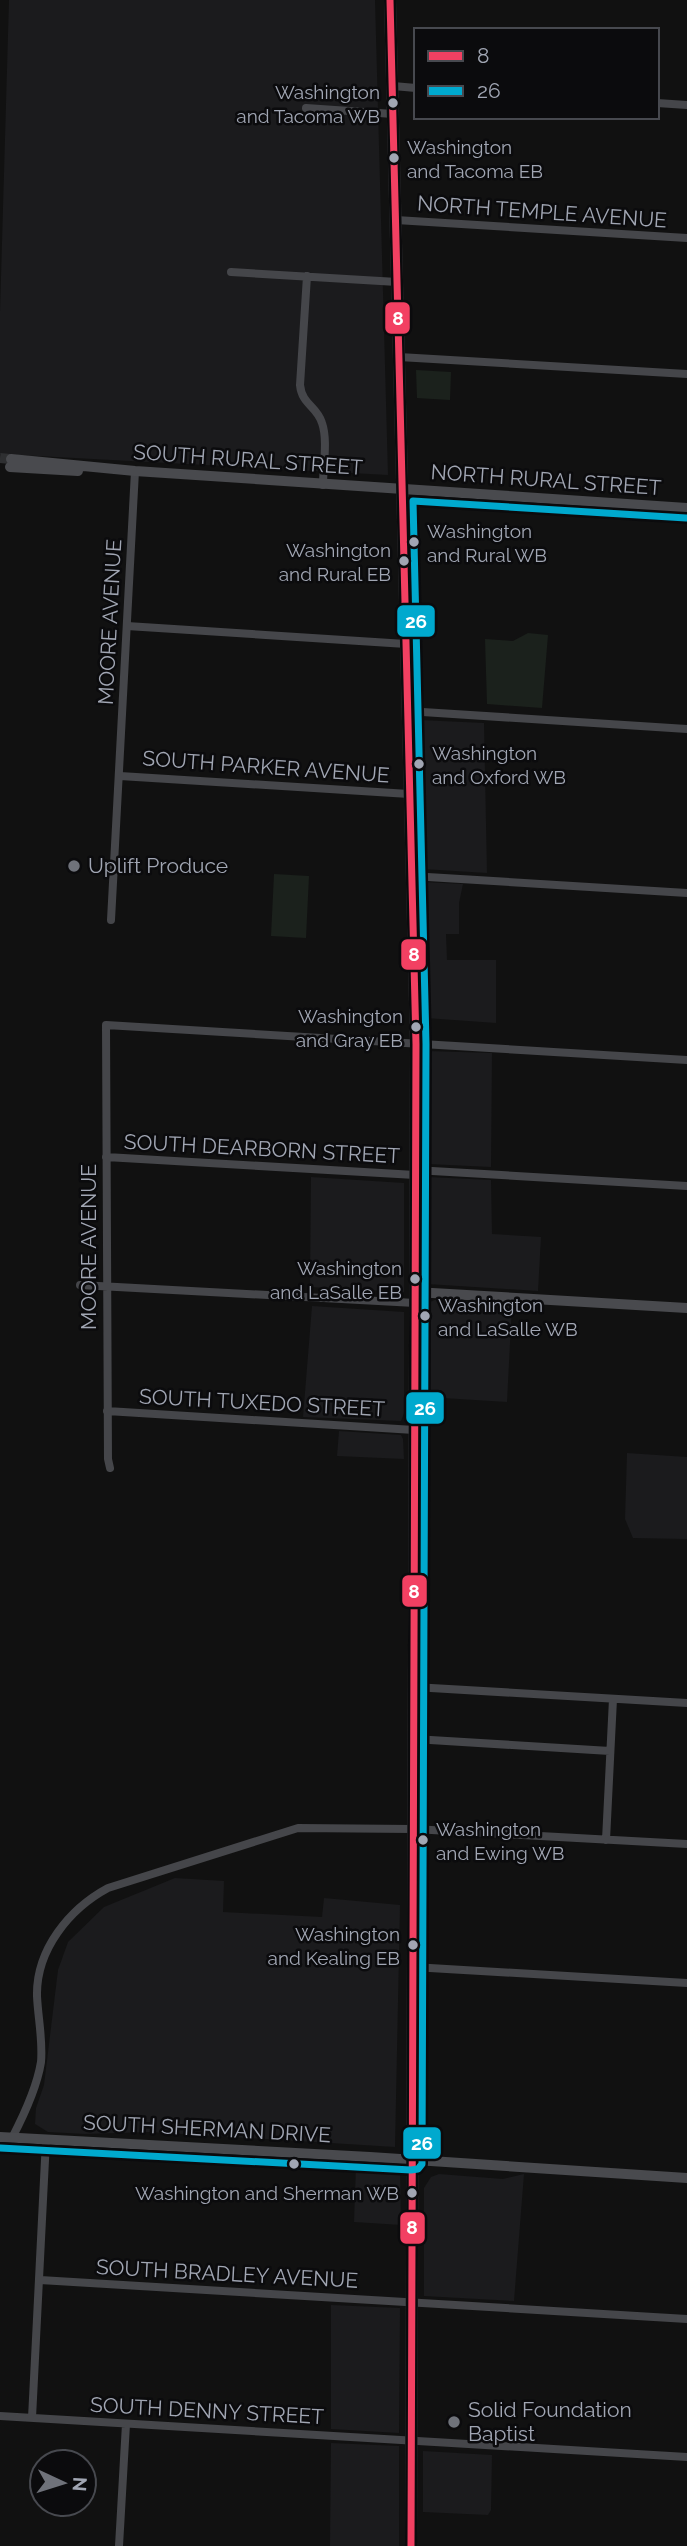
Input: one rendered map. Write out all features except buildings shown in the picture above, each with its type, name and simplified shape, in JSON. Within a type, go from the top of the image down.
[{"type":"main road","points":[[390,0],[416,1044],[411,2546]]},
{"type":"main road","name":"SOUTH RURAL STREET","points":[[11,463],[73,463],[135,471],[402,490]]},
{"type":"main road","name":"NORTH RURAL STREET","points":[[402,490],[687,508]]},
{"type":"main road","points":[[415,1298],[687,1308]]},
{"type":"main road","name":"SOUTH SHERMAN DRIVE","points":[[0,2137],[687,2178]]},
{"type":"street","points":[[393,86],[414,88]]},
{"type":"street","points":[[659,103],[687,105]]},
{"type":"street","points":[[306,108],[393,114]]},
{"type":"street","name":"NORTH TEMPLE AVENUE","points":[[396,220],[687,238]]},
{"type":"street","points":[[231,272],[397,282]]},
{"type":"street","points":[[307,276],[300,385],[305,401],[316,410],[322,421],[323,485]]},
{"type":"street","points":[[399,356],[687,374]]},
{"type":"street","name":"MOORE AVENUE","points":[[111,920],[135,471]]},
{"type":"street","points":[[127,626],[406,644]]},
{"type":"street","points":[[407,712],[687,729]]},
{"type":"street","name":"SOUTH PARKER AVENUE","points":[[120,776],[409,794]]},
{"type":"street","points":[[411,876],[687,893]]},
{"type":"street","name":"MOORE AVENUE","points":[[110,1468],[107,1411],[106,1025],[416,1044]]},
{"type":"street","points":[[416,1044],[687,1060]]},
{"type":"street","name":"SOUTH DEARBORN STREET","points":[[106,1157],[687,1186]]},
{"type":"street","points":[[80,1285],[415,1298]]},
{"type":"street","name":"SOUTH TUXEDO STREET","points":[[107,1411],[414,1430]]},
{"type":"street","points":[[414,1687],[687,1703]]},
{"type":"street","points":[[606,1840],[613,1699]]},
{"type":"street","points":[[414,1740],[610,1751]]},
{"type":"street","points":[[12,2138],[39,2069],[41,2048],[37,1993],[43,1963],[58,1932],[71,1915],[86,1901],[116,1885],[298,1829],[413,1829],[687,1844]]},
{"type":"street","points":[[413,1967],[687,1983]]},
{"type":"street","points":[[32,2418],[46,2140]]},
{"type":"street","name":"SOUTH BRADLEY AVENUE","points":[[40,2280],[687,2319]]},
{"type":"street","name":"SOUTH DENNY STREET","points":[[0,2416],[687,2456]]},
{"type":"street","points":[[119,2546],[126,2424]]},
{"type":"shaded area","points":[[9,0],[375,0],[388,475],[0,454],[0,312]]},
{"type":"shaded area","points":[[416,370],[451,372],[450,400],[417,398]]},
{"type":"shaded area","points":[[528,633],[548,635],[542,708],[487,704],[485,639],[513,641]]},
{"type":"shaded area","points":[[420,720],[484,723],[487,873],[423,869]]},
{"type":"shaded area","points":[[274,874],[309,876],[306,938],[271,936]]},
{"type":"shaded area","points":[[423,882],[463,884],[459,903],[459,934],[446,934],[447,960],[496,960],[496,1023],[426,1018]]},
{"type":"shaded area","points":[[427,1051],[492,1053],[491,1167],[428,1164]]},
{"type":"shaded area","points":[[311,1177],[404,1183],[404,1292],[310,1287]]},
{"type":"shaded area","points":[[428,1177],[491,1180],[492,1234],[541,1237],[538,1291],[427,1284]]},
{"type":"shaded area","points":[[437,1299],[512,1304],[507,1402],[427,1397],[428,1303]]},
{"type":"shaded area","points":[[312,1306],[404,1312],[404,1413],[401,1421],[303,1417]]},
{"type":"shaded area","points":[[339,1431],[401,1435],[404,1459],[337,1456]]},
{"type":"shaded area","points":[[627,1453],[687,1457],[687,1539],[633,1538],[625,1519]]},
{"type":"shaded area","points":[[175,1878],[224,1881],[223,1912],[322,1917],[324,1898],[400,1905],[395,2147],[150,2132],[48,2132],[35,2124],[36,2108],[44,2085],[58,1970],[68,1942],[104,1907]]},
{"type":"shaded area","points":[[356,2165],[400,2169],[401,2225],[354,2222]]},
{"type":"shaded area","points":[[439,2174],[503,2179],[524,2174],[514,2301],[424,2296],[424,2188],[431,2177]]},
{"type":"shaded area","points":[[331,2305],[400,2308],[399,2433],[331,2429]]},
{"type":"shaded area","points":[[331,2443],[399,2446],[399,2546],[330,2546]]},
{"type":"shaded area","points":[[423,2451],[492,2455],[491,2510],[488,2515],[423,2512]]},
{"type":"tunnel","points":[[0,458],[11,459]]},
{"type":"transit line","name":"8","points":[[390,0],[416,1044],[411,2546]]},
{"type":"transit line","name":"26","points":[[0,2148],[411,2170],[418,2169],[422,2164],[426,1044],[413,501],[686,518]]},
{"type":"place","name":"Washington and Tacoma WB","points":[[393,103]]},
{"type":"place","name":"Washington and Tacoma EB","points":[[394,158]]},
{"type":"place","name":"Washington and Rural WB","points":[[414,542]]},
{"type":"place","name":"Washington and Rural EB","points":[[404,561]]},
{"type":"place","name":"Washington and Oxford WB","points":[[419,764]]},
{"type":"place","name":"Uplift Produce","points":[[74,866]]},
{"type":"place","name":"Washington and Gray EB","points":[[416,1027]]},
{"type":"place","name":"Washington and LaSalle EB","points":[[415,1279]]},
{"type":"place","name":"Washington and LaSalle WB","points":[[425,1316]]},
{"type":"place","name":"Washington and Ewing WB","points":[[423,1840]]},
{"type":"place","name":"Washington and Kealing EB","points":[[413,1945]]},
{"type":"place","name":"Washington and Sherman WB","points":[[412,2193]]},
{"type":"place","name":"Solid Foundation Baptist","points":[[454,2422]]}]
